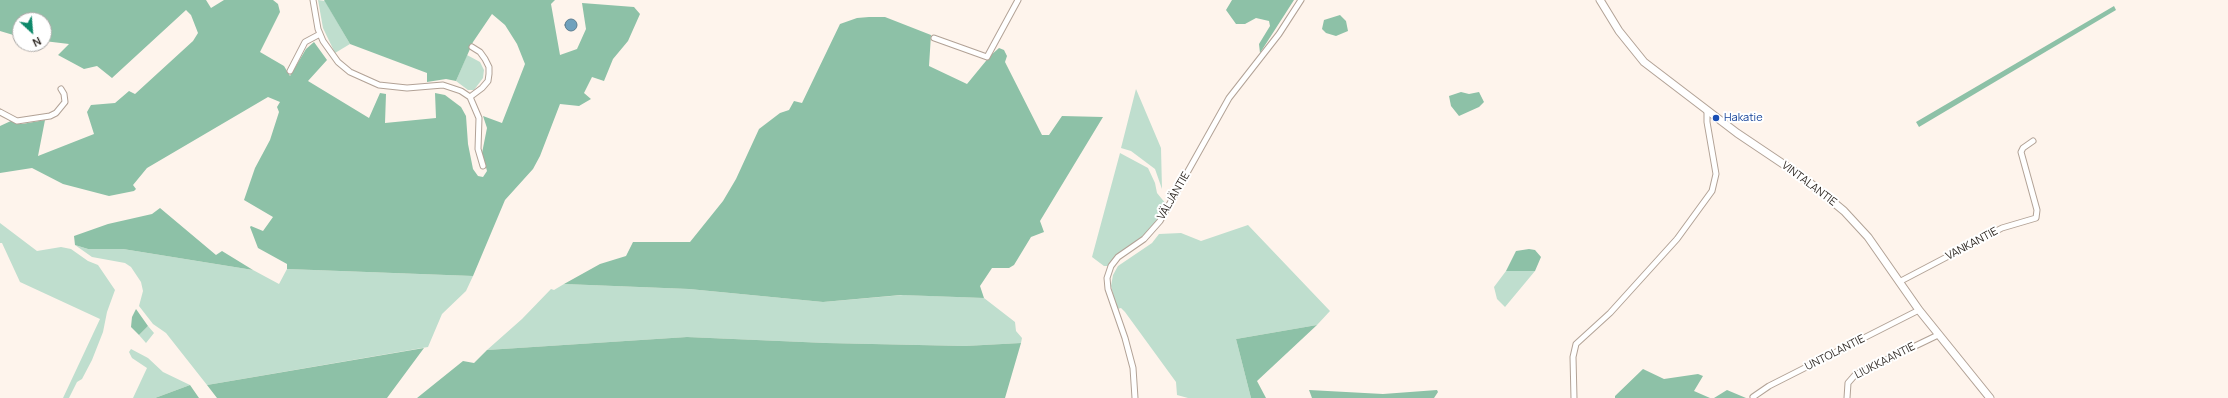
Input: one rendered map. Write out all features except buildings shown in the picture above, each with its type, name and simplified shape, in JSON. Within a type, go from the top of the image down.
[{"type":"street","points":[[313,0],[320,34],[338,62],[363,79],[379,85],[401,88],[443,85],[461,91],[470,97],[479,118],[478,149],[483,166]]},
{"type":"street","points":[[934,38],[987,57],[1018,0]]},
{"type":"street","name":"VÄLJÄNTIE","points":[[1135,398],[1133,368],[1125,338],[1108,289],[1107,278],[1111,266],[1118,257],[1144,239],[1160,221],[1229,98],[1279,34],[1301,0]]},
{"type":"street","name":"VINTALANTIE","points":[[1600,0],[1619,31],[1644,62],[1707,111],[1826,194],[1868,237],[1919,310],[1990,398]]},
{"type":"street","points":[[290,71],[305,42],[320,34]]},
{"type":"street","points":[[470,97],[482,88],[488,81],[489,74],[489,67],[485,59],[480,52],[472,47]]},
{"type":"street","points":[[0,112],[17,121],[50,116],[56,113],[65,102],[64,94],[61,89]]},
{"type":"street","points":[[1574,398],[1573,357],[1576,344],[1610,313],[1677,239],[1712,190],[1716,174],[1707,122],[1707,111]]},
{"type":"street","name":"VANKANTIE","points":[[1899,282],[2002,228],[2036,218],[2037,210],[2021,152],[2023,148],[2033,141]]},
{"type":"street","name":"UNTOLANTIE","points":[[1753,397],[1769,386],[1919,310]]},
{"type":"street","name":"LIUKKAANTIE","points":[[1847,398],[1848,383],[1855,375],[1938,335]]},
{"type":"green space","points":[[0,0],[206,0],[211,8],[224,0],[273,0],[278,4],[280,12],[260,52],[284,66],[290,76],[306,49],[314,42],[327,60],[308,81],[369,118],[380,93],[386,94],[385,123],[436,118],[435,93],[445,95],[461,107],[466,116],[468,144],[473,169],[478,176],[483,177],[487,171],[482,153],[487,128],[483,116],[502,123],[525,64],[517,44],[505,25],[492,14],[473,42],[456,81],[446,79],[427,82],[427,73],[350,44],[324,0],[555,0],[551,4],[560,55],[577,49],[586,29],[582,3],[634,7],[640,14],[628,41],[613,59],[604,81],[592,77],[584,93],[591,99],[579,106],[560,104],[540,156],[533,169],[505,200],[473,276],[287,269],[287,264],[258,248],[250,227],[251,226],[263,231],[273,217],[244,200],[255,168],[270,140],[279,112],[277,107],[280,102],[268,97],[147,168],[133,185],[136,189],[134,191],[109,196],[63,184],[32,168],[0,173],[0,126],[13,120],[22,124],[45,120],[38,156],[94,134],[87,112],[91,105],[115,103],[129,91],[135,94],[193,41],[198,33],[191,15],[186,10],[112,78],[97,66],[84,69],[58,55],[69,44],[52,42],[52,12],[12,12],[12,35],[0,31]]},
{"type":"green space","points":[[318,0],[325,1],[350,44],[335,53],[323,28]]},
{"type":"green space","points":[[1232,0],[1294,0],[1260,53],[1259,44],[1270,26],[1269,21],[1256,18],[1245,24],[1236,24],[1226,10]]},
{"type":"green space","points":[[2114,6],[2116,10],[1919,127],[1916,122]]},
{"type":"green space","points":[[1340,15],[1346,21],[1348,31],[1336,36],[1326,33],[1322,29],[1324,20]]},
{"type":"green space","points":[[885,17],[931,35],[929,66],[967,84],[990,56],[999,48],[1004,50],[1007,56],[1005,62],[1042,135],[1049,135],[1062,116],[1103,117],[1040,221],[1044,232],[1031,237],[1014,265],[1009,268],[992,268],[980,286],[984,298],[901,295],[823,302],[689,289],[564,284],[600,264],[626,256],[633,242],[690,242],[723,201],[736,179],[759,129],[780,113],[789,110],[794,101],[802,103],[840,24],[857,18]]},
{"type":"green space","points":[[467,55],[480,62],[484,70],[483,78],[474,90],[468,90],[456,81]]},
{"type":"green space","points":[[1136,89],[1161,148],[1162,189],[1155,169],[1131,151],[1121,148]]},
{"type":"green space","points":[[1461,92],[1469,94],[1479,92],[1484,102],[1479,107],[1459,116],[1451,106],[1449,96]]},
{"type":"green space","points":[[1120,153],[1148,168],[1155,183],[1157,193],[1166,204],[1154,226],[1142,239],[1113,260],[1108,266],[1104,266],[1092,257]]},
{"type":"green space","points":[[160,208],[216,255],[222,251],[253,270],[123,249],[88,249],[75,245],[74,236],[108,224],[152,214]]},
{"type":"green space","points":[[0,223],[37,251],[61,247],[71,249],[88,261],[98,265],[115,290],[107,312],[103,332],[92,360],[82,379],[77,382],[69,398],[63,398],[100,319],[20,282],[2,243],[0,243]]},
{"type":"green space","points":[[1248,225],[1330,311],[1317,325],[1236,339],[1251,398],[1188,398],[1177,395],[1176,382],[1125,312],[1121,308],[1117,309],[1111,286],[1113,275],[1118,266],[1152,243],[1159,234],[1181,233],[1201,241]]},
{"type":"green space","points":[[75,245],[88,249],[123,249],[253,270],[279,284],[287,269],[473,276],[466,291],[442,314],[428,347],[207,385],[166,333],[153,324],[139,306],[143,291],[141,282],[131,267],[125,263],[92,257]]},
{"type":"green space","points":[[1529,249],[1535,250],[1541,257],[1535,271],[1506,271],[1516,251]]},
{"type":"green space","points":[[1506,271],[1535,271],[1505,307],[1497,299],[1494,287]]},
{"type":"green space","points":[[564,284],[689,289],[823,302],[903,295],[984,298],[1015,322],[1016,331],[1022,338],[1021,343],[965,346],[826,343],[687,337],[487,350],[522,319],[551,289],[554,290]]},
{"type":"green space","points":[[136,309],[148,326],[139,335],[131,327],[132,317]]},
{"type":"green space","points":[[1317,325],[1257,381],[1266,398],[1251,398],[1236,339]]},
{"type":"green space","points":[[148,326],[154,333],[146,343],[139,335]]},
{"type":"green space","points":[[687,337],[826,343],[965,346],[1021,343],[1005,398],[417,398],[463,361],[474,363],[487,350]]},
{"type":"green space","points":[[424,348],[387,398],[217,398],[207,385]]},
{"type":"green space","points":[[131,349],[148,358],[163,372],[190,385],[155,398],[133,398],[147,368],[132,358],[129,352]]},
{"type":"green space","points":[[1643,369],[1664,379],[1698,374],[1703,376],[1694,391],[1710,398],[1615,398],[1615,396]]},
{"type":"green space","points":[[190,385],[199,398],[155,398]]},
{"type":"green space","points":[[1309,390],[1383,394],[1437,390],[1438,392],[1434,398],[1312,398]]},
{"type":"green space","points":[[1727,390],[1746,398],[1714,398]]},
{"type":"water","points":[[573,19],[576,20],[576,30],[569,31],[566,30],[565,23],[566,20]]},
{"type":"place","name":"Hakatie","points":[[1716,118]]}]
